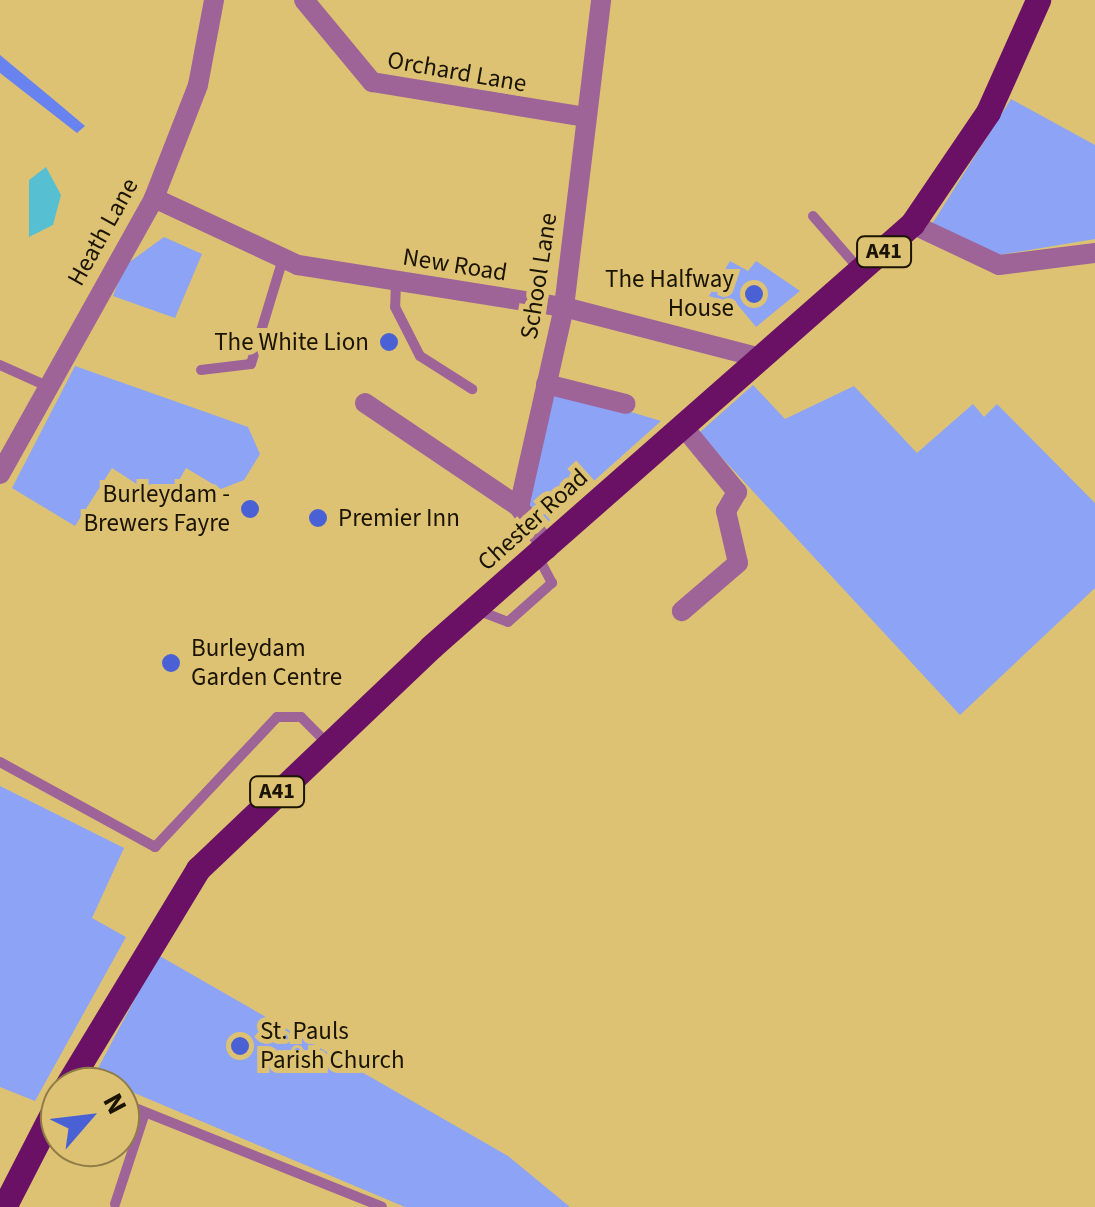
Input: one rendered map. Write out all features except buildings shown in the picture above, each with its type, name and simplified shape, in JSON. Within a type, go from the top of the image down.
[{"type":"main road","name":"Chester Road","points":[[85,1067],[198,868],[327,744],[758,358],[863,273],[912,224],[988,112],[1038,0]]},
{"type":"main road","name":"Chester Road","points":[[5,1195],[40,1140]]},
{"type":"street","name":"Heath Lane","points":[[2,464],[154,198],[198,85],[214,0]]},
{"type":"street","name":"Orchard Lane","points":[[304,0],[372,82],[580,116]]},
{"type":"street","name":"School Lane","points":[[520,508],[564,308],[580,116],[601,0]]},
{"type":"street","name":"New Road","points":[[154,198],[283,258],[396,282],[564,308],[758,358]]},
{"type":"street","points":[[912,224],[999,265],[1095,253]]},
{"type":"street","points":[[546,384],[626,404]]},
{"type":"street","name":"Chester Road","points":[[365,403],[520,508]]},
{"type":"street","points":[[682,426],[737,492],[726,511],[738,563],[682,611]]},
{"type":"street","points":[[520,508],[543,553]]},
{"type":"lane","points":[[813,216],[863,273]]},
{"type":"lane","points":[[201,370],[251,364],[283,258]]},
{"type":"lane","points":[[396,282],[395,307],[420,356],[472,388]]},
{"type":"lane","points":[[0,364],[47,386]]},
{"type":"lane","points":[[0,762],[154,847],[277,717],[301,717],[327,744]]},
{"type":"lane","points":[[140,1111],[382,1207]]},
{"type":"lane","points":[[114,1204],[145,1113]]},
{"type":"shaded area","points":[[0,55],[85,126],[77,133],[0,73]]},
{"type":"shaded area","points":[[1011,99],[1095,145],[1095,239],[993,256],[932,224]]},
{"type":"shaded area","points":[[46,167],[61,195],[53,225],[29,237],[29,180]]},
{"type":"shaded area","points":[[164,237],[202,254],[175,318],[113,296],[124,266]]},
{"type":"shaded area","name":"The Halfway House","points":[[730,261],[748,271],[756,261],[800,291],[756,327],[737,304],[709,296]]},
{"type":"shaded area","points":[[75,366],[248,427],[260,454],[244,480],[221,489],[186,468],[166,503],[112,468],[75,526],[12,488]]},
{"type":"shaded area","points":[[753,385],[785,419],[854,386],[917,453],[973,404],[984,417],[997,404],[1095,503],[1095,588],[960,715],[699,433]]},
{"type":"shaded area","points":[[554,389],[661,421],[548,522],[527,505]]},
{"type":"shaded area","points":[[0,786],[124,848],[92,918],[126,937],[54,1067],[40,1067],[40,1092],[35,1101],[0,1087]]},
{"type":"shaded area","points":[[158,955],[508,1156],[570,1207],[405,1207],[140,1095],[140,1067],[99,1067]]},
{"type":"place","name":"The Halfway House","points":[[754,294]]},
{"type":"place","name":"The White Lion","points":[[389,342]]},
{"type":"place","name":"Burleydam - Brewers Fayre","points":[[250,509]]},
{"type":"place","name":"Premier Inn","points":[[318,518]]},
{"type":"place","name":"Burleydam Garden Centre","points":[[171,663]]},
{"type":"place","name":"St. Pauls Parish Church","points":[[240,1046]]}]
